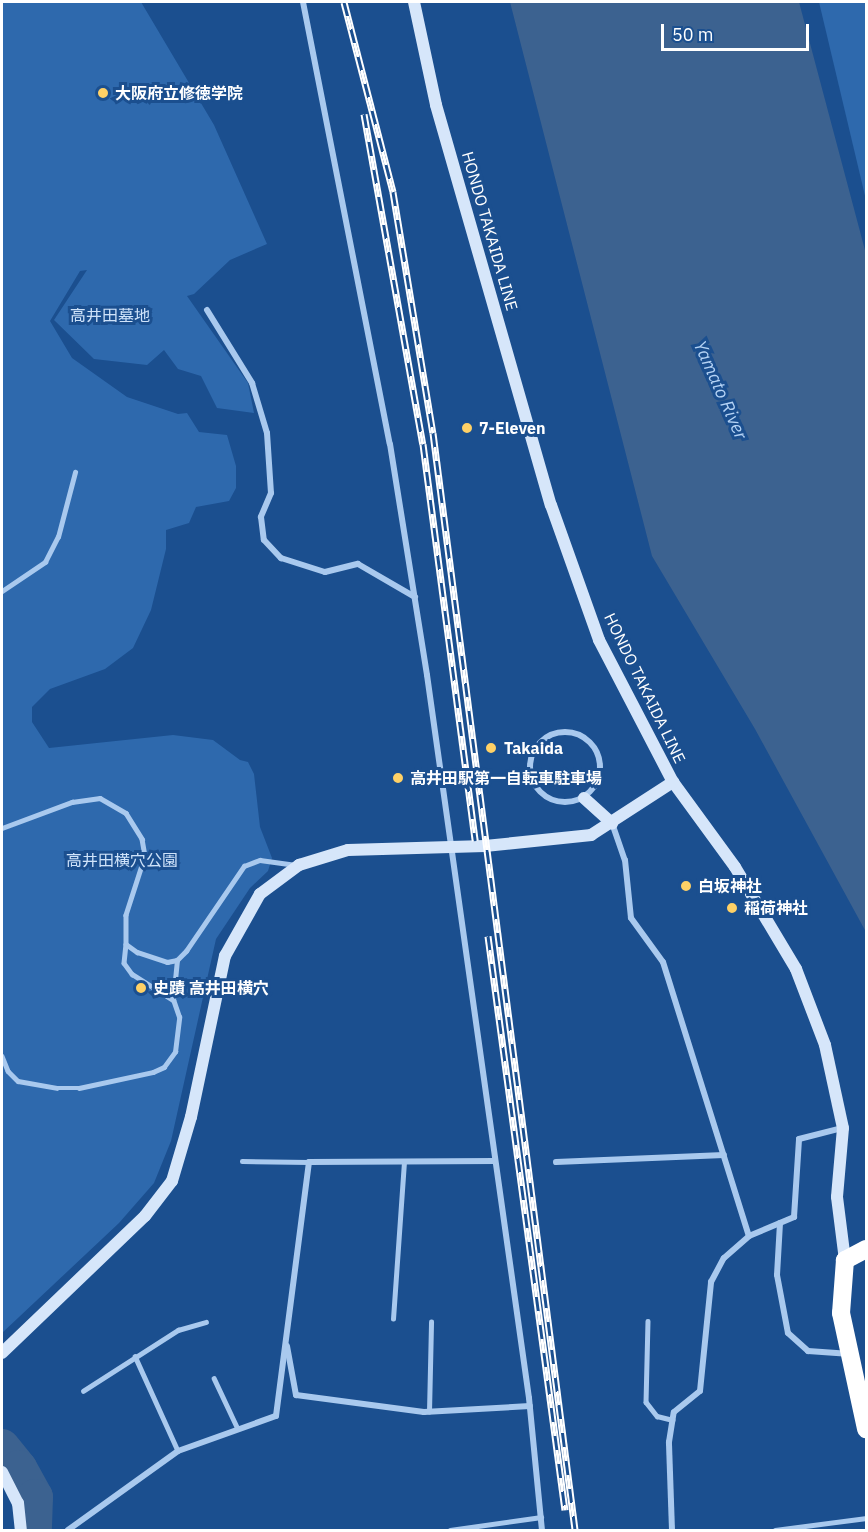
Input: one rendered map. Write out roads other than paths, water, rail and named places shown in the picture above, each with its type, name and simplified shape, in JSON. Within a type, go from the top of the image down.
[{"type":"highway","points":[[867,1249],[845,1260],[841,1313],[867,1429]]},
{"type":"main road","name":"HONDO TAKAIDA LINE","points":[[414,2],[436,105],[551,505],[599,640],[673,782],[735,867],[796,969],[825,1045],[843,1128],[837,1197],[845,1260]]},
{"type":"main road","points":[[2,1353],[145,1216],[172,1181],[191,1118],[225,956],[260,894],[299,865],[348,850],[451,848],[591,835],[612,824],[673,782]]},
{"type":"main road","points":[[584,798],[612,824]]},
{"type":"main road","points":[[2,1472],[18,1503],[21,1530]]},
{"type":"street","points":[[303,2],[388,433],[415,597],[530,1406],[542,1530]]},
{"type":"street","points":[[207,310],[252,383],[267,433],[270,493],[261,517],[264,540],[280,558],[325,572],[358,564],[415,597]]},
{"type":"street","points":[[558,731],[583,735],[599,754],[600,779],[584,798],[559,803],[538,790],[529,767],[537,744],[558,731]]},
{"type":"street","points":[[612,824],[625,860],[632,918],[663,962],[749,1236]]},
{"type":"street","points":[[672,1530],[669,1442],[674,1412],[700,1391],[711,1282],[724,1258],[749,1236],[794,1217],[799,1139],[843,1128]]},
{"type":"street","points":[[556,1162],[724,1155]]},
{"type":"street","points":[[68,1530],[78,1528],[178,1451],[276,1416],[309,1162],[495,1161]]},
{"type":"street","points":[[780,1222],[777,1275],[788,1333],[808,1351],[850,1354]]},
{"type":"street","points":[[286,1340],[296,1395],[429,1412],[530,1406]]},
{"type":"lane","points":[[2,591],[45,562],[58,537],[75,472]]},
{"type":"lane","points":[[2,828],[72,802],[100,798],[126,813],[142,839],[145,856],[126,915],[124,963],[132,974],[173,1000]]},
{"type":"lane","points":[[2,1056],[8,1071],[18,1081],[56,1088],[79,1088],[153,1072],[164,1067],[175,1052],[179,1017],[173,1000],[177,960],[244,866],[260,860],[299,865]]},
{"type":"lane","points":[[126,944],[137,952],[167,962],[177,960]]},
{"type":"lane","points":[[242,1161],[309,1162]]},
{"type":"lane","points":[[393,1319],[404,1163]]},
{"type":"lane","points":[[648,1321],[646,1402],[657,1416],[673,1420]]},
{"type":"lane","points":[[83,1391],[178,1330],[206,1322]]},
{"type":"lane","points":[[429,1412],[431,1322]]},
{"type":"lane","points":[[135,1356],[178,1451]]},
{"type":"lane","points":[[214,1378],[237,1430]]},
{"type":"lane","points":[[450,1530],[541,1517]]},
{"type":"lane","points":[[775,1530],[820,1527],[867,1518]]},
{"type":"water","name":"Yamato River","points":[[510,2],[799,2],[866,254],[866,932],[755,729],[652,556]]},
{"type":"waterway","points":[[2,1447],[19,1468],[35,1497],[34,1530]]},
{"type":"railway","points":[[344,2],[393,192],[433,433],[575,1530]]},
{"type":"railway","points":[[364,114],[423,444],[475,841]]},
{"type":"railway","points":[[488,936],[565,1510]]},
{"type":"place","name":"大阪府立修徳学院","points":[[103,93]]},
{"type":"place","name":"7-Eleven","points":[[467,428]]},
{"type":"place","name":"Takaida","points":[[491,748]]},
{"type":"place","name":"高井田駅第一自転車駐車場","points":[[398,778]]},
{"type":"place","name":"白坂神社","points":[[686,886]]},
{"type":"place","name":"稲荷神社","points":[[732,908]]},
{"type":"place","name":"史蹟 高井田横穴","points":[[141,988]]},
{"type":"park label","name":"高井田墓地","points":[[110,315]]},
{"type":"park label","name":"高井田横穴公園","points":[[122,860]]}]
